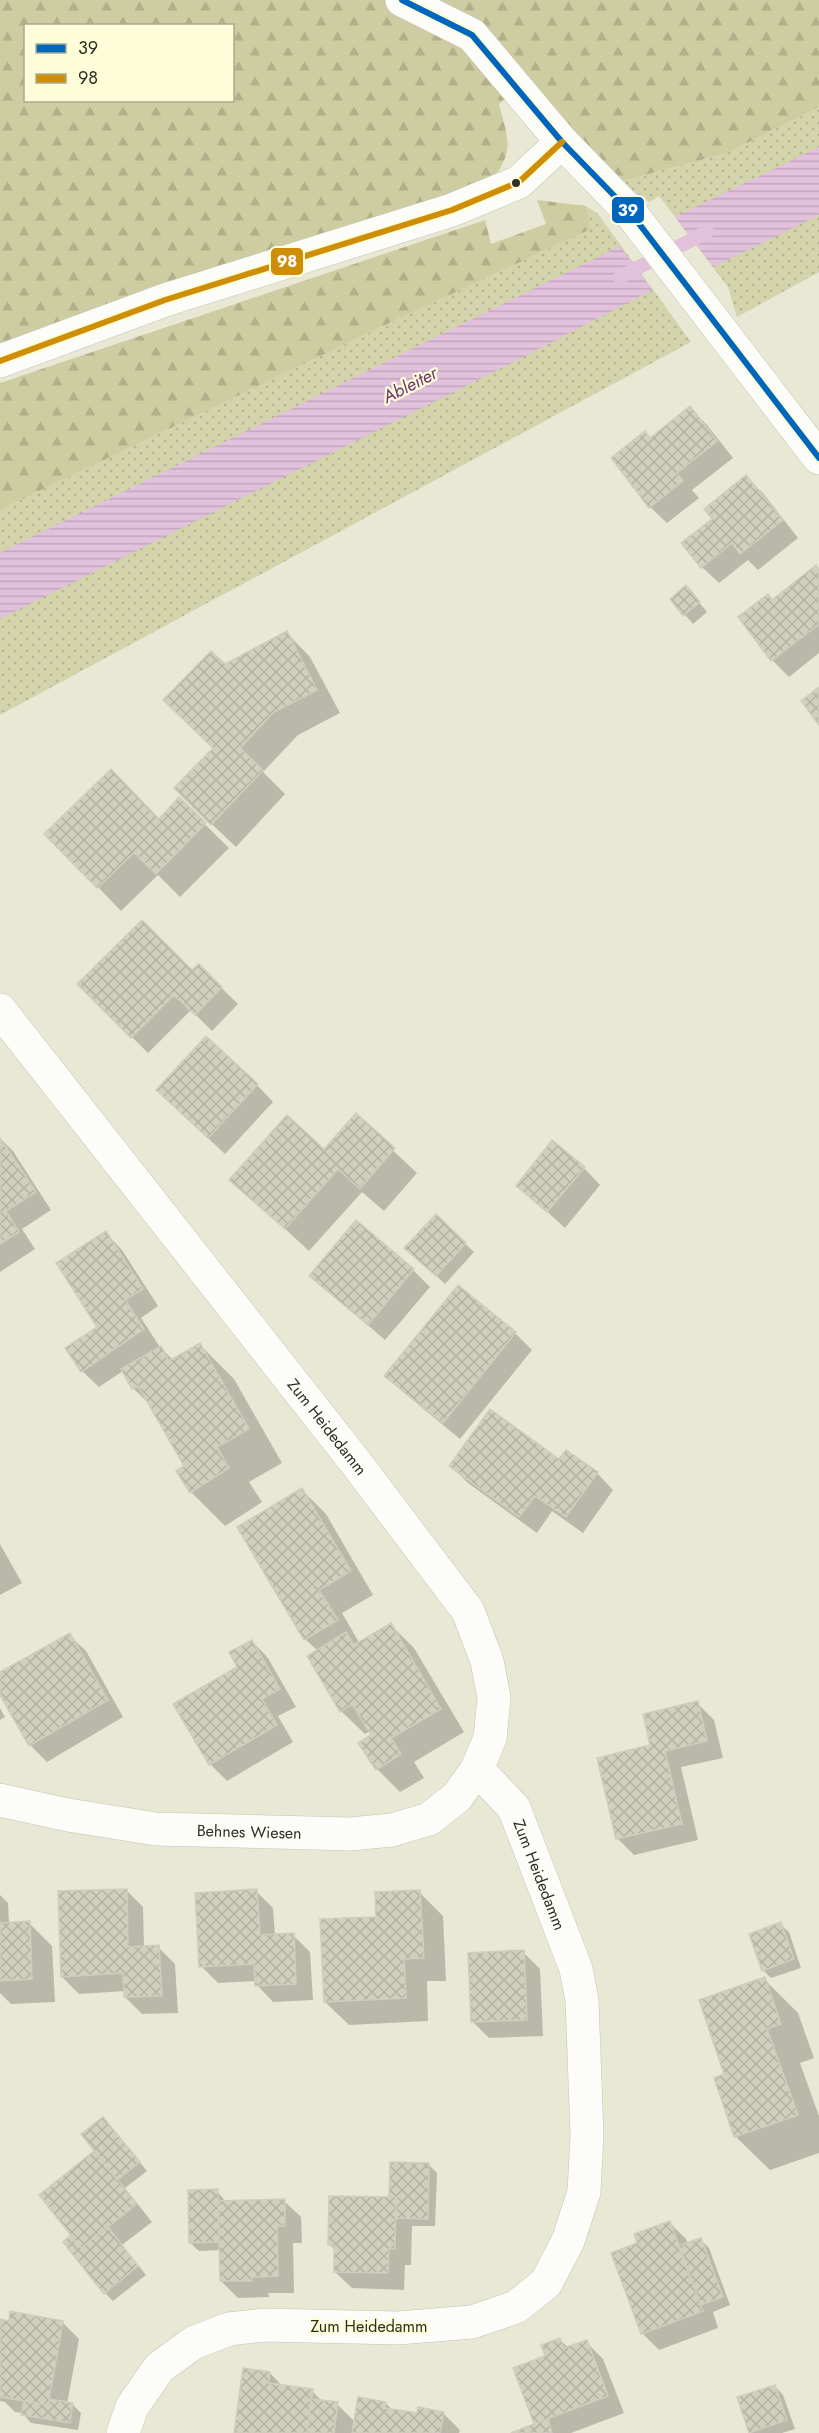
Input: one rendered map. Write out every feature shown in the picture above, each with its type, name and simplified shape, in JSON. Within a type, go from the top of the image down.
[{"type":"street","points":[[402,0],[472,35],[562,142],[630,212],[819,458]]},
{"type":"street","points":[[0,361],[165,300],[452,210],[519,182],[562,142]]},
{"type":"street","name":"Zum Heidedamm","points":[[0,1010],[356,1462],[468,1611],[487,1661],[494,1698],[490,1737],[477,1769],[514,1808],[576,1969],[582,2000],[588,2135],[584,2192],[568,2241],[546,2283],[516,2307],[472,2322],[398,2328],[266,2325],[229,2329],[193,2343],[159,2368],[132,2406],[123,2433]]},
{"type":"street","name":"Behnes Wiesen","points":[[0,1800],[68,1815],[156,1829],[350,1834],[392,1830],[429,1819],[457,1797],[477,1769]]},
{"type":"green space","points":[[0,0],[819,0],[819,107],[727,153],[619,182],[527,80],[499,104],[506,130],[506,155],[488,187],[0,346]]},
{"type":"green space","points":[[819,107],[819,272],[737,317],[728,287],[659,196],[649,202],[619,182],[727,153]]},
{"type":"green space","points":[[537,200],[586,206],[591,229],[0,510],[0,383],[485,220],[491,244],[546,224]]},
{"type":"green space","points":[[586,206],[598,214],[691,342],[0,715],[0,510],[591,229]]},
{"type":"water","points":[[819,147],[819,215],[713,267],[675,217]]},
{"type":"water","points":[[620,246],[652,290],[496,371],[0,619],[0,553]]},
{"type":"building","points":[[690,406],[717,441],[677,473],[683,481],[649,508],[611,458],[645,431],[650,438]]},
{"type":"building","points":[[746,475],[783,520],[740,554],[732,543],[701,568],[681,543],[712,519],[704,509]]},
{"type":"building","points":[[816,565],[819,569],[819,624],[771,661],[738,617],[768,594],[772,600]]},
{"type":"building","points":[[686,585],[700,602],[683,616],[670,599]]},
{"type":"building","points":[[287,631],[317,690],[274,712],[240,748],[263,770],[211,825],[174,788],[213,748],[163,700],[211,651],[225,664]]},
{"type":"building","points":[[819,687],[819,725],[801,701]]},
{"type":"building","points":[[111,769],[159,819],[179,797],[206,823],[156,874],[134,853],[97,888],[44,834]]},
{"type":"building","points":[[142,920],[192,970],[199,964],[222,987],[195,1015],[174,995],[131,1038],[77,984]]},
{"type":"building","points":[[206,1036],[258,1084],[208,1138],[156,1090]]},
{"type":"building","points":[[356,1113],[395,1148],[360,1189],[338,1169],[285,1229],[229,1180],[287,1115],[324,1149]]},
{"type":"building","points":[[0,1138],[36,1192],[6,1211],[19,1232],[0,1244]]},
{"type":"building","points":[[552,1140],[585,1167],[547,1212],[516,1186]]},
{"type":"building","points":[[436,1214],[466,1243],[436,1276],[404,1248]]},
{"type":"building","points":[[356,1220],[414,1269],[368,1325],[309,1276]]},
{"type":"building","points":[[106,1231],[143,1289],[125,1300],[144,1329],[81,1372],[65,1348],[97,1327],[56,1263]]},
{"type":"building","points":[[458,1285],[516,1332],[443,1423],[384,1376]]},
{"type":"building","points":[[200,1343],[249,1429],[217,1447],[229,1468],[190,1493],[176,1471],[184,1466],[138,1386],[132,1389],[121,1369],[161,1346],[169,1361]]},
{"type":"building","points":[[490,1409],[559,1459],[566,1450],[598,1472],[566,1517],[535,1496],[519,1517],[449,1466]]},
{"type":"building","points":[[302,1488],[351,1571],[319,1590],[338,1620],[304,1640],[237,1527]]},
{"type":"building","points":[[391,1623],[441,1709],[391,1738],[401,1754],[376,1770],[358,1743],[371,1735],[352,1704],[340,1712],[307,1656],[346,1632],[354,1645]]},
{"type":"building","points":[[70,1633],[108,1700],[29,1746],[0,1695],[0,1672]]},
{"type":"building","points":[[252,1640],[280,1689],[262,1699],[277,1725],[209,1765],[173,1704],[237,1667],[229,1652]]},
{"type":"building","points":[[698,1701],[707,1741],[665,1751],[682,1824],[616,1839],[597,1758],[650,1745],[643,1714]]},
{"type":"building","points":[[127,1889],[128,1947],[159,1945],[162,1996],[124,1997],[123,1973],[61,1977],[58,1891]]},
{"type":"building","points":[[257,1889],[260,1935],[294,1933],[296,1984],[255,1986],[254,1964],[199,1967],[195,1893]]},
{"type":"building","points":[[420,1890],[424,1958],[404,1959],[406,1998],[324,2002],[320,1919],[376,1917],[375,1892]]},
{"type":"building","points":[[30,1921],[32,1979],[0,1981],[0,1923]]},
{"type":"building","points":[[781,1922],[794,1959],[762,1971],[749,1934]]},
{"type":"building","points":[[524,1950],[527,2020],[471,2022],[468,1953]]},
{"type":"building","points":[[765,1977],[781,2024],[767,2029],[798,2115],[734,2137],[714,2078],[724,2074],[699,2000]]},
{"type":"building","points":[[103,2117],[140,2162],[117,2180],[81,2134]]},
{"type":"building","points":[[94,2151],[137,2204],[81,2248],[39,2195]]},
{"type":"building","points":[[390,2162],[429,2163],[428,2219],[395,2218],[396,2197],[389,2197]]},
{"type":"building","points":[[218,2189],[219,2242],[189,2243],[188,2190]]},
{"type":"building","points":[[329,2196],[396,2197],[395,2249],[389,2248],[388,2273],[334,2272],[334,2245],[328,2245]]},
{"type":"building","points":[[285,2199],[285,2226],[277,2226],[278,2276],[252,2277],[252,2281],[220,2281],[218,2201]]},
{"type":"building","points":[[670,2221],[703,2311],[641,2334],[611,2253],[637,2243],[634,2234]]},
{"type":"building","points":[[108,2227],[138,2266],[104,2294],[63,2242],[71,2235],[81,2248]]},
{"type":"building","points":[[701,2238],[723,2297],[701,2305],[678,2246]]},
{"type":"building","points":[[10,2311],[63,2321],[48,2405],[0,2397],[0,2319],[9,2321]]},
{"type":"building","points":[[560,2338],[564,2348],[587,2340],[608,2396],[534,2424],[513,2368],[545,2356],[541,2345]]},
{"type":"building","points":[[243,2368],[270,2372],[269,2383],[313,2389],[307,2433],[234,2433]]},
{"type":"building","points":[[775,2385],[787,2420],[749,2433],[737,2397]]},
{"type":"building","points":[[358,2397],[386,2402],[385,2408],[417,2413],[418,2407],[444,2412],[440,2433],[352,2433]]},
{"type":"building","points":[[50,2399],[73,2403],[70,2423],[21,2415],[24,2401],[48,2405]]},
{"type":"building","points":[[311,2399],[338,2402],[334,2433],[307,2433]]},
{"type":"building","points":[[548,2419],[552,2433],[511,2433],[534,2424]]},
{"type":"waterway","name":"Ableiter","points":[[620,277],[707,232]]},
{"type":"transit line","name":"39","points":[[402,0],[472,35],[562,142],[630,212],[819,458]]},
{"type":"transit line","name":"98","points":[[0,361],[165,300],[452,210],[519,182],[562,142]]}]
